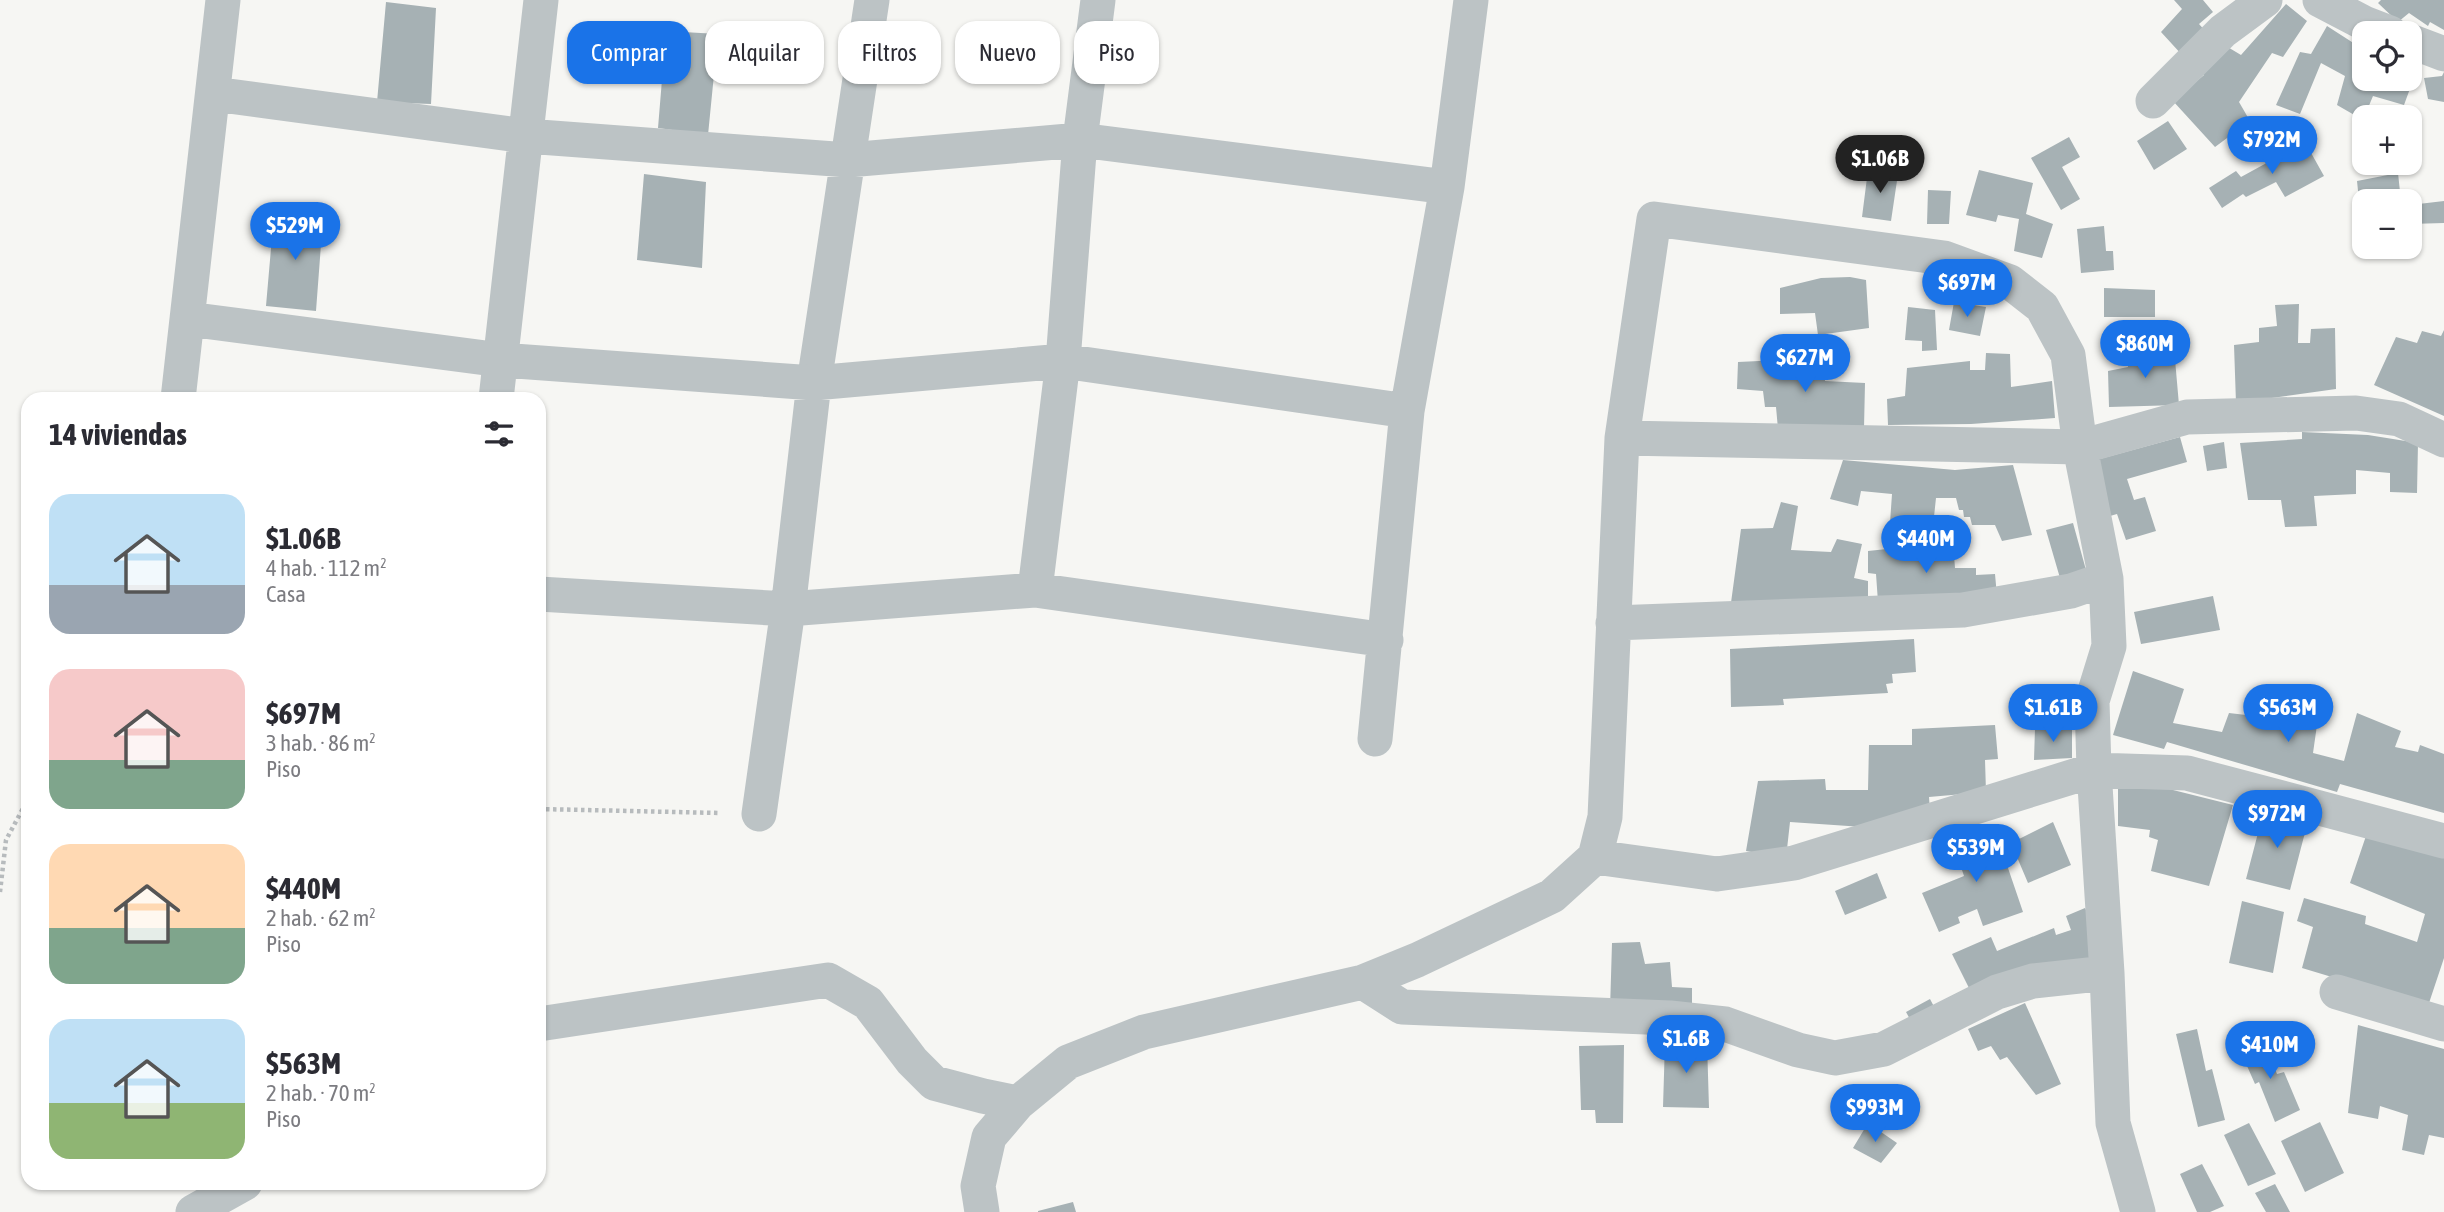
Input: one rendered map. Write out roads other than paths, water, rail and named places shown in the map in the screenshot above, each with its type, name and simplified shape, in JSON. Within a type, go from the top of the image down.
[{"type":"street","points":[[179,392],[223,0]]},
{"type":"street","points":[[497,392],[541,0]]},
{"type":"street","points":[[759,814],[788,609],[814,383],[872,0]]},
{"type":"street","points":[[1035,590],[1063,361],[1080,140],[1098,0]]},
{"type":"street","points":[[1375,739],[1407,411],[1447,187],[1471,0]]},
{"type":"street","points":[[2153,101],[2223,31],[2265,0]]},
{"type":"street","points":[[2320,0],[2360,21]]},
{"type":"street","points":[[2422,46],[2444,54]]},
{"type":"street","points":[[214,94],[526,136],[848,160],[1080,140],[1447,187]]},
{"type":"street","points":[[982,1212],[978,1186],[989,1137],[1018,1102],[1068,1062],[1144,1032],[1363,982],[1417,960],[1552,896],[1595,857],[1605,817],[1622,438],[1654,219],[1944,258],[2010,282],[2042,307],[2067,355],[2080,447],[2105,579],[2109,646],[2092,701],[2094,770],[2113,1123],[2138,1212]]},
{"type":"street","points":[[188,319],[501,360],[814,383],[1063,361],[1407,411]]},
{"type":"street","points":[[1622,438],[2080,447],[2187,417],[2356,413],[2399,419],[2444,440]]},
{"type":"street","points":[[1613,623],[1963,610],[2071,590],[2105,579]]},
{"type":"street","points":[[546,594],[788,609],[1035,590],[1386,640]]},
{"type":"street","points":[[1595,857],[1717,874],[1794,863],[2094,770],[2187,773],[2444,841]]},
{"type":"street","points":[[1363,982],[1402,1007],[1670,1018],[1725,1024],[1798,1050],[1835,1058],[1884,1049],[1997,992],[2034,981],[2107,973]]},
{"type":"street","points":[[546,1023],[828,980],[868,1003],[912,1061],[934,1083],[1018,1102]]},
{"type":"street","points":[[2337,992],[2443,1022]]},
{"type":"street","points":[[193,1212],[232,1190]]}]
